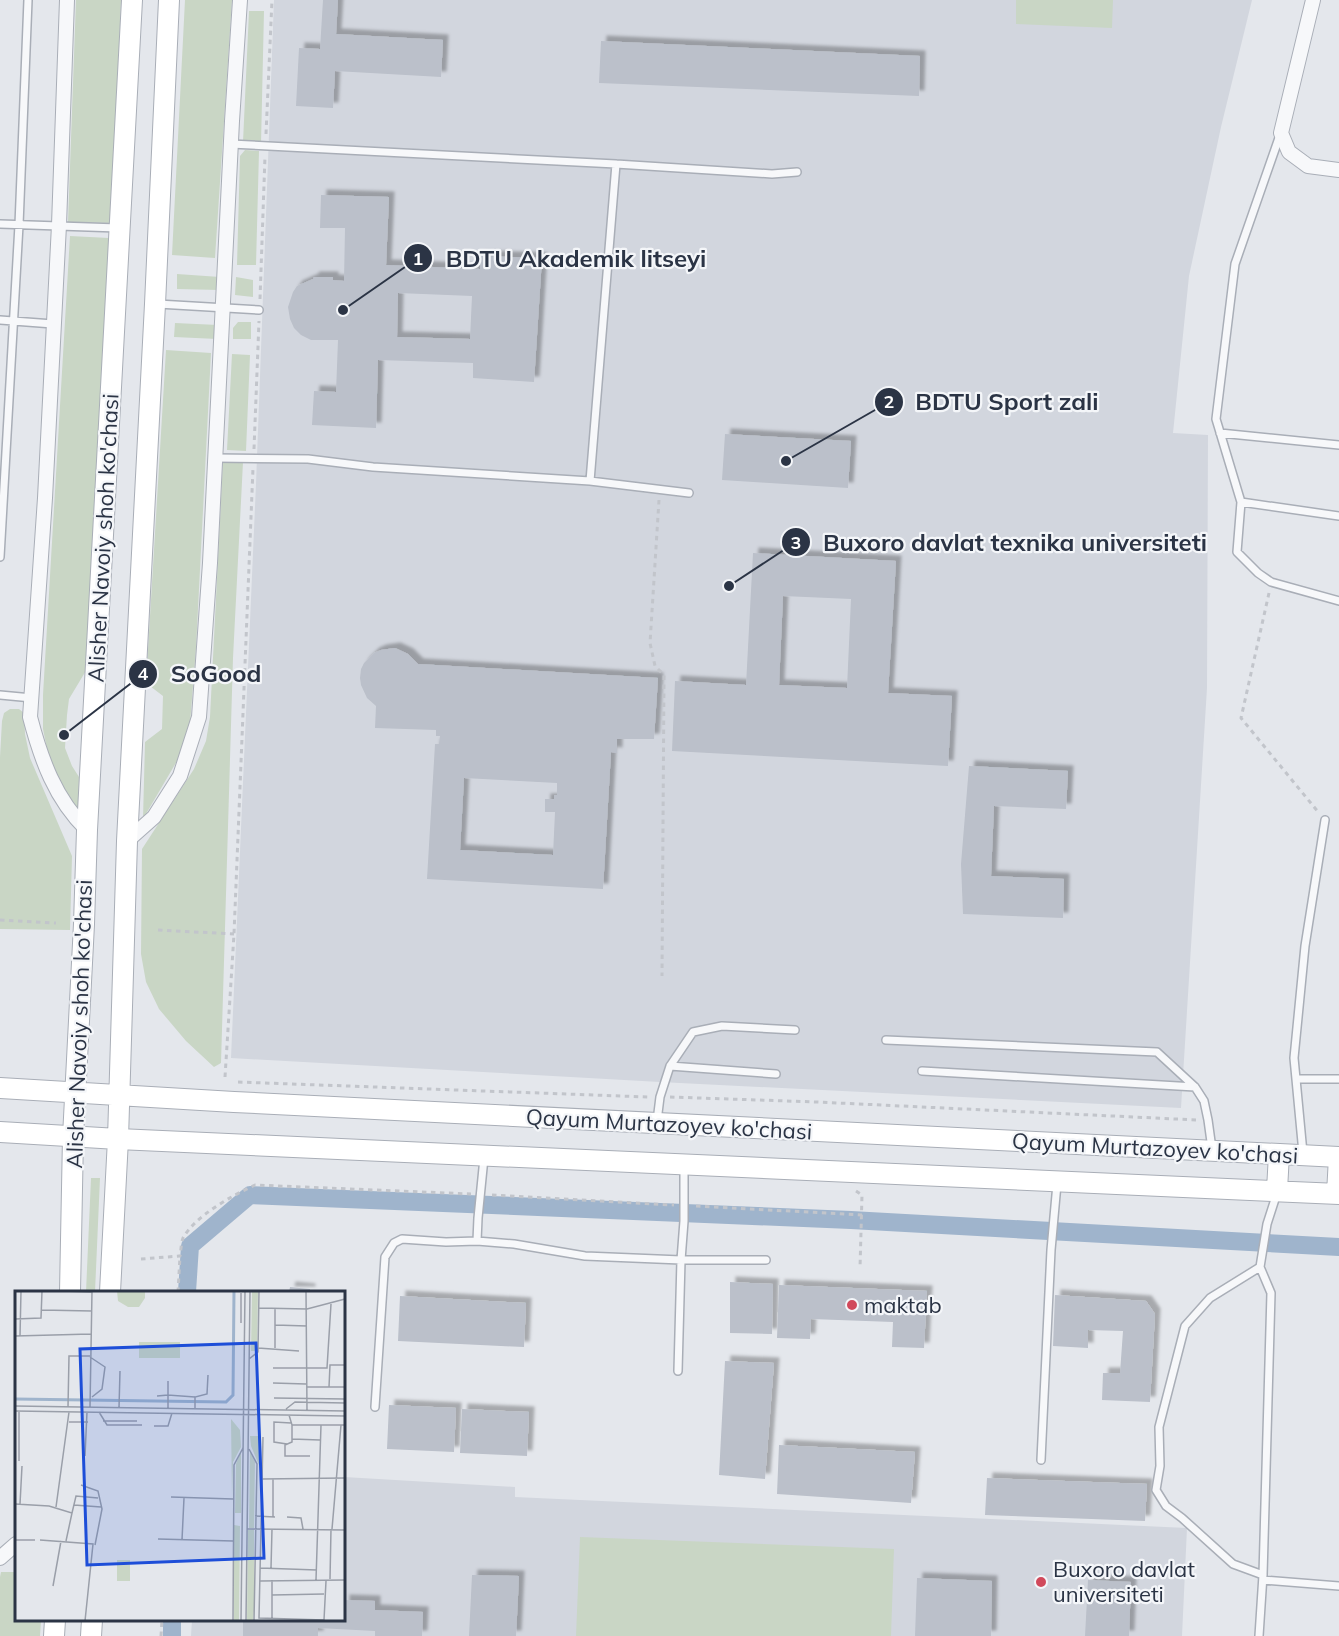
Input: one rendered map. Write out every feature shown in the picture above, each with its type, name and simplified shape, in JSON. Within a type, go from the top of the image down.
[{"type":"street","points":[[67,0],[59,225],[45,498],[30,717],[45,765],[64,804],[87,830]]},
{"type":"street","name":"Alisher Navoiy shoh ko'chasi","points":[[70,1291],[73,1137],[87,830],[132,0]]},
{"type":"street","name":"Alisher Navoiy shoh ko'chasi","points":[[110,1291],[118,1139],[127,841],[169,0]]},
{"type":"street","points":[[127,841],[154,817],[180,776],[199,717],[210,563],[240,0]]},
{"type":"street","points":[[1313,0],[1281,133],[1289,152],[1308,166],[1339,170]]},
{"type":"street","name":"Qayum Murtazoyev ko'chasi","points":[[0,1088],[75,1094],[1339,1157]]},
{"type":"street","name":"Qayum Murtazoyev ko'chasi","points":[[0,1132],[844,1172],[1056,1190],[1277,1190],[1338,1194]]},
{"type":"street","points":[[1277,1190],[1279,1154]]},
{"type":"street","points":[[1338,1194],[1339,1157]]},
{"type":"street","points":[[0,1558],[15,1545]]},
{"type":"street","points":[[54,1636],[55,1621]]},
{"type":"street","points":[[91,1636],[92,1621]]},
{"type":"lane","points":[[0,556],[19,225],[28,0]]},
{"type":"lane","points":[[1281,133],[1235,264],[1216,419],[1241,502],[1237,552],[1258,573],[1271,582],[1339,601]]},
{"type":"lane","points":[[231,144],[772,174],[797,172]]},
{"type":"lane","points":[[590,481],[616,164]]},
{"type":"lane","points":[[0,224],[121,229]]},
{"type":"lane","points":[[155,304],[259,310]]},
{"type":"lane","points":[[0,320],[53,324]]},
{"type":"lane","points":[[1220,433],[1339,445]]},
{"type":"lane","points":[[216,458],[308,459],[373,467],[590,481],[689,493]]},
{"type":"lane","points":[[1241,502],[1339,516]]},
{"type":"lane","points":[[0,695],[32,698]]},
{"type":"lane","points":[[1303,1155],[1294,1058],[1305,946],[1325,820]]},
{"type":"lane","points":[[656,1123],[660,1097],[670,1066],[693,1032],[722,1026],[795,1030]]},
{"type":"lane","points":[[886,1040],[1157,1052],[1195,1087],[1204,1101],[1212,1151]]},
{"type":"lane","points":[[670,1066],[776,1074]]},
{"type":"lane","points":[[922,1071],[1195,1087]]},
{"type":"lane","points":[[1296,1079],[1339,1079]]},
{"type":"lane","points":[[477,1241],[484,1155]]},
{"type":"lane","points":[[678,1371],[684,1164]]},
{"type":"lane","points":[[1041,1460],[1056,1190]]},
{"type":"lane","points":[[1259,1636],[1263,1578],[1271,1293],[1260,1267],[1267,1224],[1277,1190]]},
{"type":"lane","points":[[375,1407],[385,1257],[394,1243],[402,1239],[514,1244],[585,1256],[681,1260],[766,1260]]},
{"type":"lane","points":[[1260,1267],[1210,1298],[1185,1326],[1160,1427],[1160,1466],[1156,1490],[1166,1506],[1233,1564],[1263,1578],[1339,1586]]},
{"type":"path","points":[[225,1077],[234,934],[272,0]]},
{"type":"path","points":[[660,489],[650,643],[655,666],[664,675],[662,976]]},
{"type":"path","points":[[1271,582],[1241,718],[1325,820]]},
{"type":"path","points":[[0,920],[56,923]]},
{"type":"path","points":[[158,930],[234,934]]},
{"type":"path","points":[[236,1082],[817,1102],[1208,1120]]},
{"type":"path","points":[[844,1172],[845,1185],[862,1194],[860,1268]]},
{"type":"path","points":[[178,1291],[183,1239],[196,1222],[231,1196],[255,1185],[862,1215]]},
{"type":"path","points":[[141,1259],[180,1256]]},
{"type":"path","points":[[161,1636],[162,1621]]},
{"type":"shaded area","points":[[274,0],[1252,0],[1221,127],[1189,276],[1173,433],[1208,435],[1207,688],[1181,1108],[231,1058]]},
{"type":"shaded area","points":[[345,1477],[515,1487],[515,1497],[1187,1528],[1182,1636],[191,1636],[192,1621],[345,1621]]},
{"type":"green space","points":[[76,0],[121,0],[112,223],[68,222]]},
{"type":"green space","points":[[185,0],[232,0],[215,258],[172,255]]},
{"type":"green space","points":[[1016,0],[1113,0],[1112,28],[1016,24]]},
{"type":"green space","points":[[249,11],[264,11],[261,144],[243,142]]},
{"type":"green space","points":[[245,150],[259,151],[256,265],[237,265],[240,156]]},
{"type":"green space","points":[[70,236],[109,238],[87,669],[69,699],[65,748],[79,777],[78,810],[61,788],[49,759],[43,729],[43,695]]},
{"type":"green space","points":[[177,274],[220,277],[219,290],[177,289]]},
{"type":"green space","points":[[236,277],[253,280],[253,297],[235,295]]},
{"type":"green space","points":[[238,322],[251,322],[251,339],[233,339],[233,328]]},
{"type":"green space","points":[[175,323],[218,325],[217,339],[174,337]]},
{"type":"green space","points":[[166,350],[211,353],[190,724],[177,761],[143,819],[145,742],[162,729],[163,696],[146,683]]},
{"type":"green space","points":[[232,354],[250,355],[246,451],[227,450]]},
{"type":"green space","points":[[223,460],[243,462],[233,658],[221,1063],[214,1067],[186,1041],[159,1009],[146,982],[141,954],[142,849],[194,769],[206,741],[210,717]]},
{"type":"green space","points":[[10,709],[19,709],[24,713],[30,758],[72,856],[70,930],[0,929],[0,757],[2,721],[4,713]]},
{"type":"green space","points":[[91,1178],[100,1178],[95,1291],[86,1291]]},
{"type":"green space","points":[[580,1537],[894,1549],[891,1636],[576,1636]]},
{"type":"green space","points":[[1,1572],[15,1572],[15,1621],[41,1621],[40,1636],[0,1636]]},
{"type":"building","points":[[323,0],[338,0],[336,34],[443,40],[441,77],[335,71],[333,108],[296,106],[299,48],[320,49]]},
{"type":"building","points":[[601,41],[920,56],[919,96],[599,83]]},
{"type":"building","points":[[321,195],[389,197],[386,265],[480,269],[480,256],[542,258],[534,382],[473,378],[473,363],[378,360],[376,428],[312,425],[314,391],[336,392],[338,340],[311,340],[301,335],[294,328],[288,307],[297,286],[314,277],[333,277],[333,280],[344,281],[345,228],[320,228]],"holes":[[[398,293],[472,296],[470,339],[397,337]]]},
{"type":"building","points":[[725,434],[851,441],[848,488],[722,480]]},
{"type":"building","points":[[753,553],[896,561],[888,693],[952,696],[948,766],[672,751],[675,681],[746,685]],"holes":[[[783,596],[851,599],[847,688],[779,685]]]},
{"type":"building","points":[[395,648],[408,654],[418,664],[658,678],[654,739],[617,739],[617,753],[611,752],[603,889],[427,879],[435,744],[439,744],[440,736],[436,736],[436,730],[375,728],[376,706],[367,698],[360,678],[364,663],[374,653]],"holes":[[[464,778],[557,783],[557,795],[554,795],[554,799],[545,799],[545,812],[555,812],[553,855],[460,850]]]},
{"type":"building","points":[[969,766],[1068,771],[1066,809],[994,806],[991,876],[1064,879],[1063,918],[963,914],[961,864]]},
{"type":"building","points":[[730,1282],[773,1284],[772,1334],[730,1333]]},
{"type":"building","name":"maktab","points":[[779,1285],[927,1291],[924,1348],[892,1347],[893,1322],[811,1319],[810,1339],[777,1338]]},
{"type":"building","points":[[290,1287],[310,1289],[310,1291],[289,1291]]},
{"type":"building","points":[[1055,1295],[1146,1301],[1155,1314],[1150,1402],[1102,1400],[1103,1373],[1120,1373],[1123,1331],[1088,1330],[1088,1348],[1053,1346]]},
{"type":"building","points":[[400,1296],[526,1303],[524,1347],[398,1341]]},
{"type":"building","points":[[725,1361],[774,1363],[765,1479],[719,1475]]},
{"type":"building","points":[[389,1405],[456,1408],[454,1452],[387,1449]]},
{"type":"building","points":[[462,1409],[529,1412],[527,1456],[460,1453]]},
{"type":"building","points":[[779,1445],[915,1452],[911,1503],[777,1494]]},
{"type":"building","points":[[987,1478],[1147,1484],[1145,1521],[985,1515]]},
{"type":"building","points":[[472,1575],[519,1576],[516,1636],[469,1636]]},
{"type":"building","points":[[917,1578],[992,1581],[991,1636],[915,1636]]},
{"type":"building","points":[[1088,1580],[1131,1582],[1129,1636],[1085,1636]]},
{"type":"building","points":[[345,1600],[375,1601],[375,1610],[423,1612],[422,1636],[375,1636],[375,1631],[318,1628],[318,1636],[243,1636],[243,1621],[345,1621]]},
{"type":"waterway","points":[[187,1291],[190,1246],[250,1195],[851,1220],[1339,1247]]},
{"type":"waterway","points":[[172,1621],[172,1636]]},
{"type":"place","name":"BDTU Akademik litseyi","points":[[343,310]]},
{"type":"place","name":"BDTU Sport zali","points":[[786,461]]},
{"type":"place","name":"Buxoro davlat texnika universiteti","points":[[729,586]]},
{"type":"place","name":"SoGood","points":[[64,735]]},
{"type":"place","name":"maktab","points":[[852,1305]]},
{"type":"place","name":"Buxoro davlat universiteti","points":[[1041,1582]]}]
